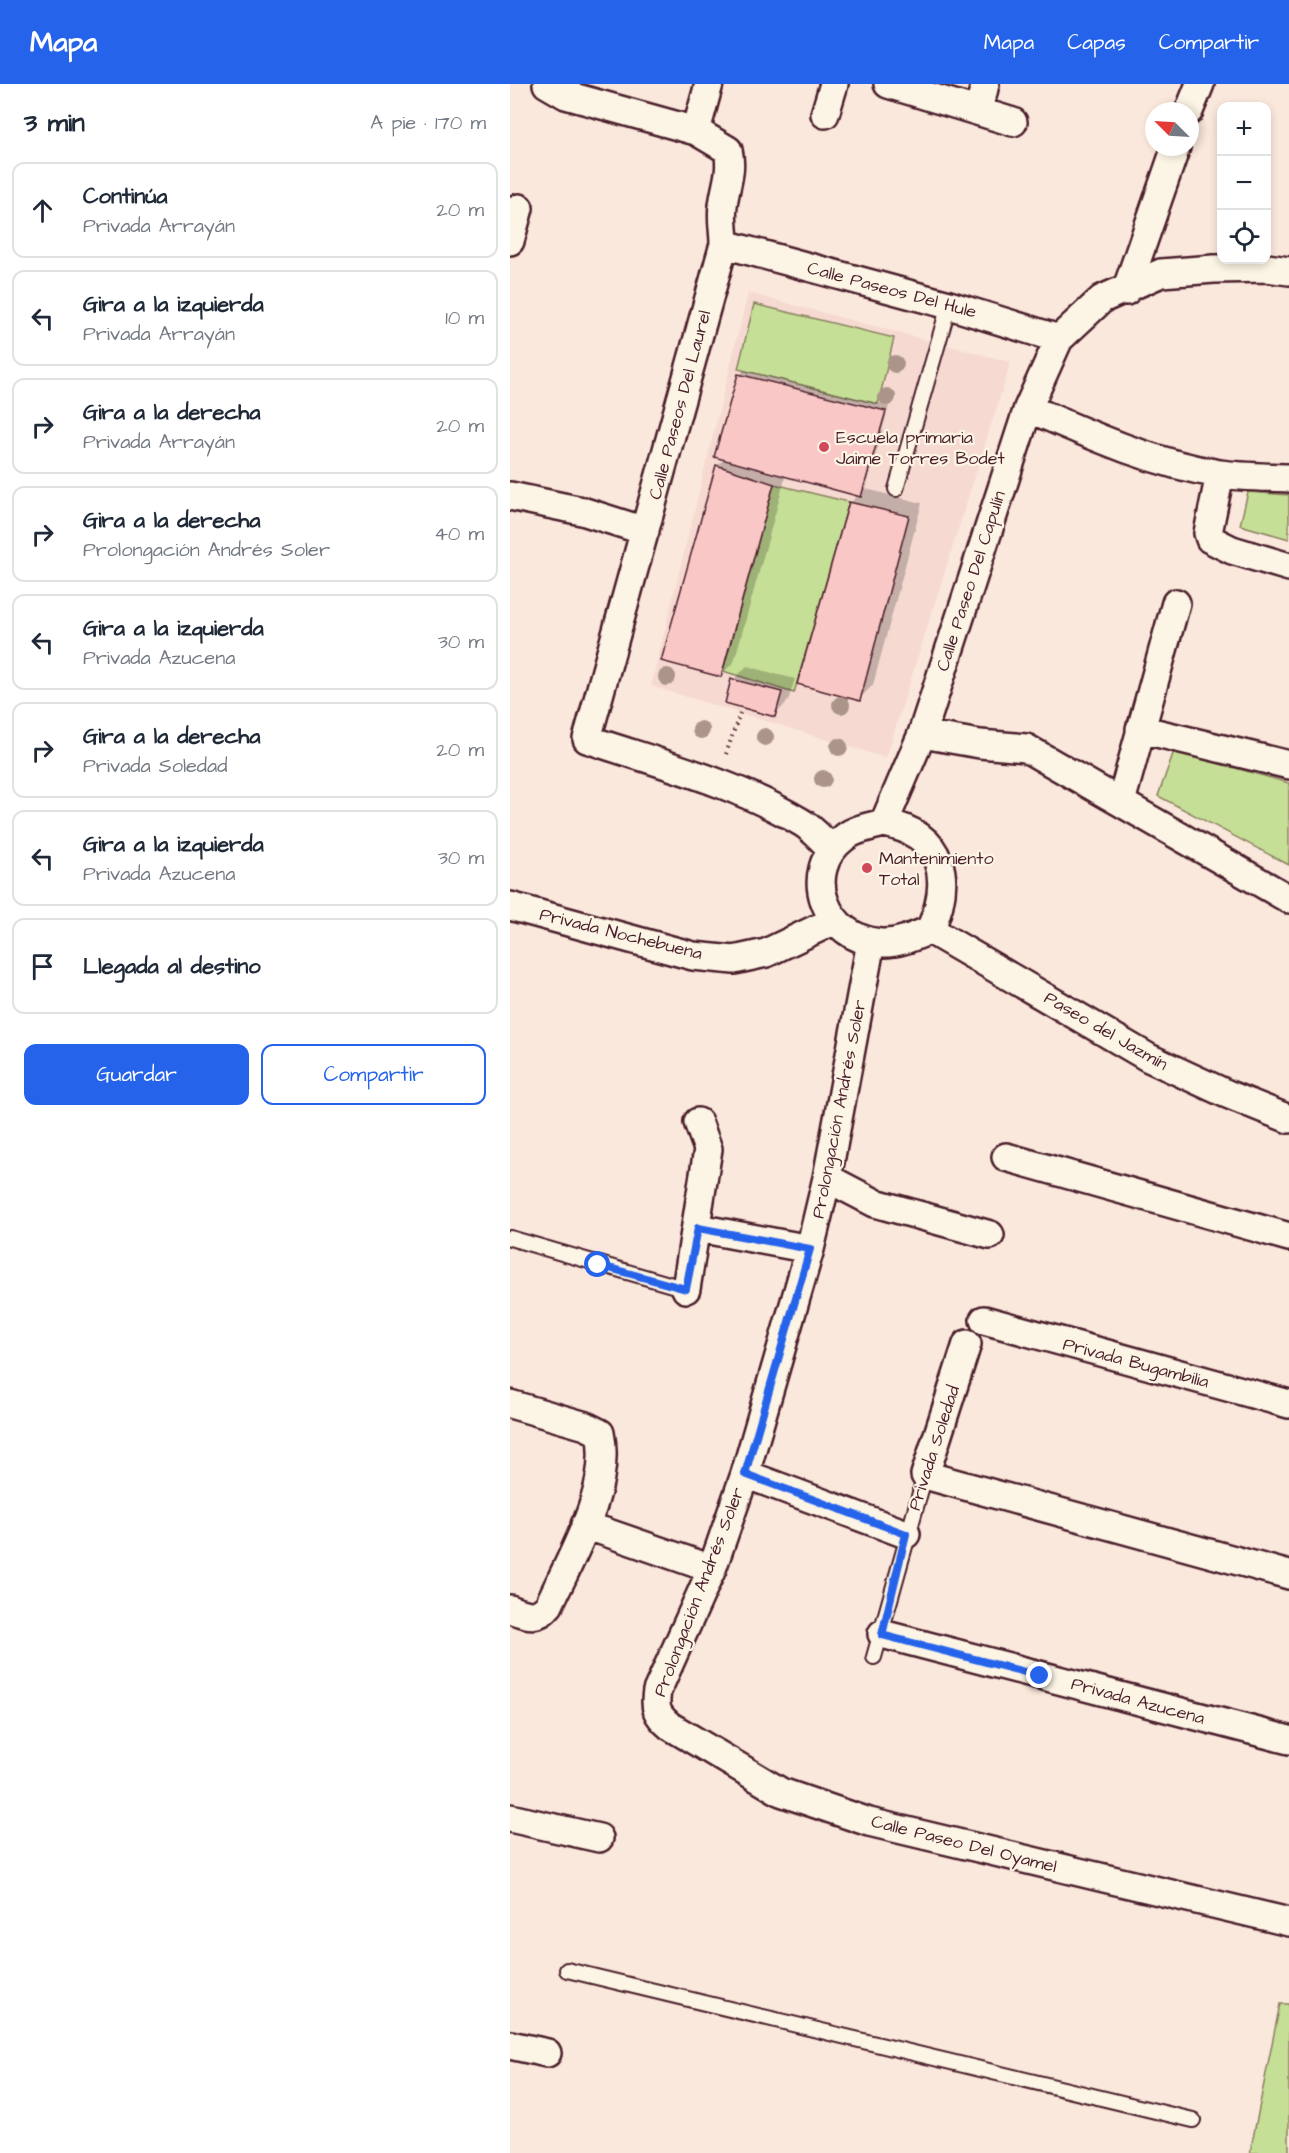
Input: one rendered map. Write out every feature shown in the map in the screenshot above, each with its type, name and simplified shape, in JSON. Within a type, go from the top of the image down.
[{"type":"street","name":"Calle Paseos Del Laurel","points":[[547,84],[566,95],[696,131],[728,150],[731,162],[731,175],[723,207],[724,244],[587,739],[716,783]]},
{"type":"street","points":[[696,131],[709,84]]},
{"type":"street","points":[[825,114],[834,84]]},
{"type":"street","points":[[888,84],[1013,122]]},
{"type":"street","points":[[979,110],[985,84]]},
{"type":"street","points":[[1193,102],[1200,84]]},
{"type":"street","points":[[1126,291],[1173,156]]},
{"type":"street","points":[[510,241],[519,208]]},
{"type":"street","name":"Calle Paseos Del Hule","points":[[724,244],[949,304],[1059,339]]},
{"type":"street","points":[[1059,339],[1102,298],[1126,291],[1161,273],[1225,268],[1289,271]]},
{"type":"street","name":"Calle Paseo Del Capulín","points":[[884,823],[922,734],[1028,408],[1059,339]]},
{"type":"street","points":[[1028,408],[1117,447],[1220,474],[1289,478]]},
{"type":"street","points":[[1220,474],[1208,533],[1210,539],[1219,546],[1289,567]]},
{"type":"street","points":[[510,496],[582,510],[645,531]]},
{"type":"street","points":[[1121,802],[1176,603]]},
{"type":"street","points":[[1140,729],[1289,765]]},
{"type":"street","points":[[922,734],[1026,748],[1289,899]]},
{"type":"street","points":[[716,783],[803,823],[832,849]]},
{"type":"street","points":[[884,823],[903,826],[932,848],[944,884],[938,911],[930,930],[903,940],[883,944],[848,933],[833,921],[824,904],[820,885],[822,868],[832,849],[846,835],[884,823]]},
{"type":"street","name":"Privada Nochebuena","points":[[510,906],[693,956],[734,960],[766,953],[833,921]]},
{"type":"street","name":"Paseo del Jazmín","points":[[930,930],[1149,1058],[1227,1094],[1289,1119]]},
{"type":"street","name":"Prolongación Andrés Soler","points":[[658,1716],[655,1706],[657,1691],[712,1569],[745,1474],[810,1249],[827,1178],[871,942]]},
{"type":"street","points":[[686,1289],[698,1228],[708,1149],[698,1122]]},
{"type":"street","points":[[1006,1157],[1289,1237]]},
{"type":"street","points":[[827,1178],[875,1203],[990,1235]]},
{"type":"street","points":[[698,1228],[810,1249]]},
{"type":"street","name":"Privada Bugambilia","points":[[984,1320],[1289,1404]]},
{"type":"street","name":"Privada Soledad","points":[[925,1475],[967,1344]]},
{"type":"street","points":[[510,1404],[586,1426],[600,1433],[604,1464],[585,1526],[549,1605],[542,1613],[534,1616],[510,1609]]},
{"type":"street","points":[[745,1474],[906,1534]]},
{"type":"street","points":[[925,1475],[1289,1575]]},
{"type":"street","points":[[585,1526],[712,1569]]},
{"type":"street","name":"Privada Azucena","points":[[878,1646],[1289,1740]]},
{"type":"street","name":"Calle Paseo Del Oyamel","points":[[658,1716],[670,1726],[781,1792],[829,1810],[869,1822],[1289,1922]]},
{"type":"street","points":[[510,1818],[599,1838]]},
{"type":"street","points":[[510,2045],[546,2053]]},
{"type":"lane","points":[[896,489],[949,304]]},
{"type":"lane","points":[[510,1238],[686,1289]]},
{"type":"lane","name":"Privada Soledad","points":[[878,1646],[906,1534],[925,1475]]},
{"type":"lane","points":[[567,1970],[1193,2120]]},
{"type":"path","points":[[716,783],[740,713]]},
{"type":"shaded area","name":"Escuela primaria Jaime Torres Bodet","points":[[748,293],[1011,362],[886,758],[651,686]]},
{"type":"green space","points":[[754,304],[894,338],[878,404],[738,369]]},
{"type":"green space","points":[[774,484],[849,502],[794,693],[723,671]]},
{"type":"green space","points":[[1248,492],[1289,495],[1289,539],[1240,525]]},
{"type":"green space","points":[[1174,751],[1289,783],[1289,865],[1158,796]]},
{"type":"green space","points":[[1280,2004],[1289,2004],[1289,2153],[1250,2153]]},
{"type":"building","points":[[738,374],[886,411],[861,497],[714,457]]},
{"type":"building","points":[[716,465],[774,484],[721,677],[661,661]]},
{"type":"building","points":[[849,502],[909,516],[860,701],[797,684]]},
{"type":"building","points":[[731,679],[782,692],[775,717],[725,703]]},
{"type":"place","name":"Escuela primaria Jaime Torres Bodet","points":[[824,447]]},
{"type":"place","name":"Mantenimiento Total","points":[[867,868]]},
{"type":"route","points":[[598,1265],[686,1289],[698,1228],[810,1249],[745,1474],[906,1534],[882,1635],[1040,1676]]}]
